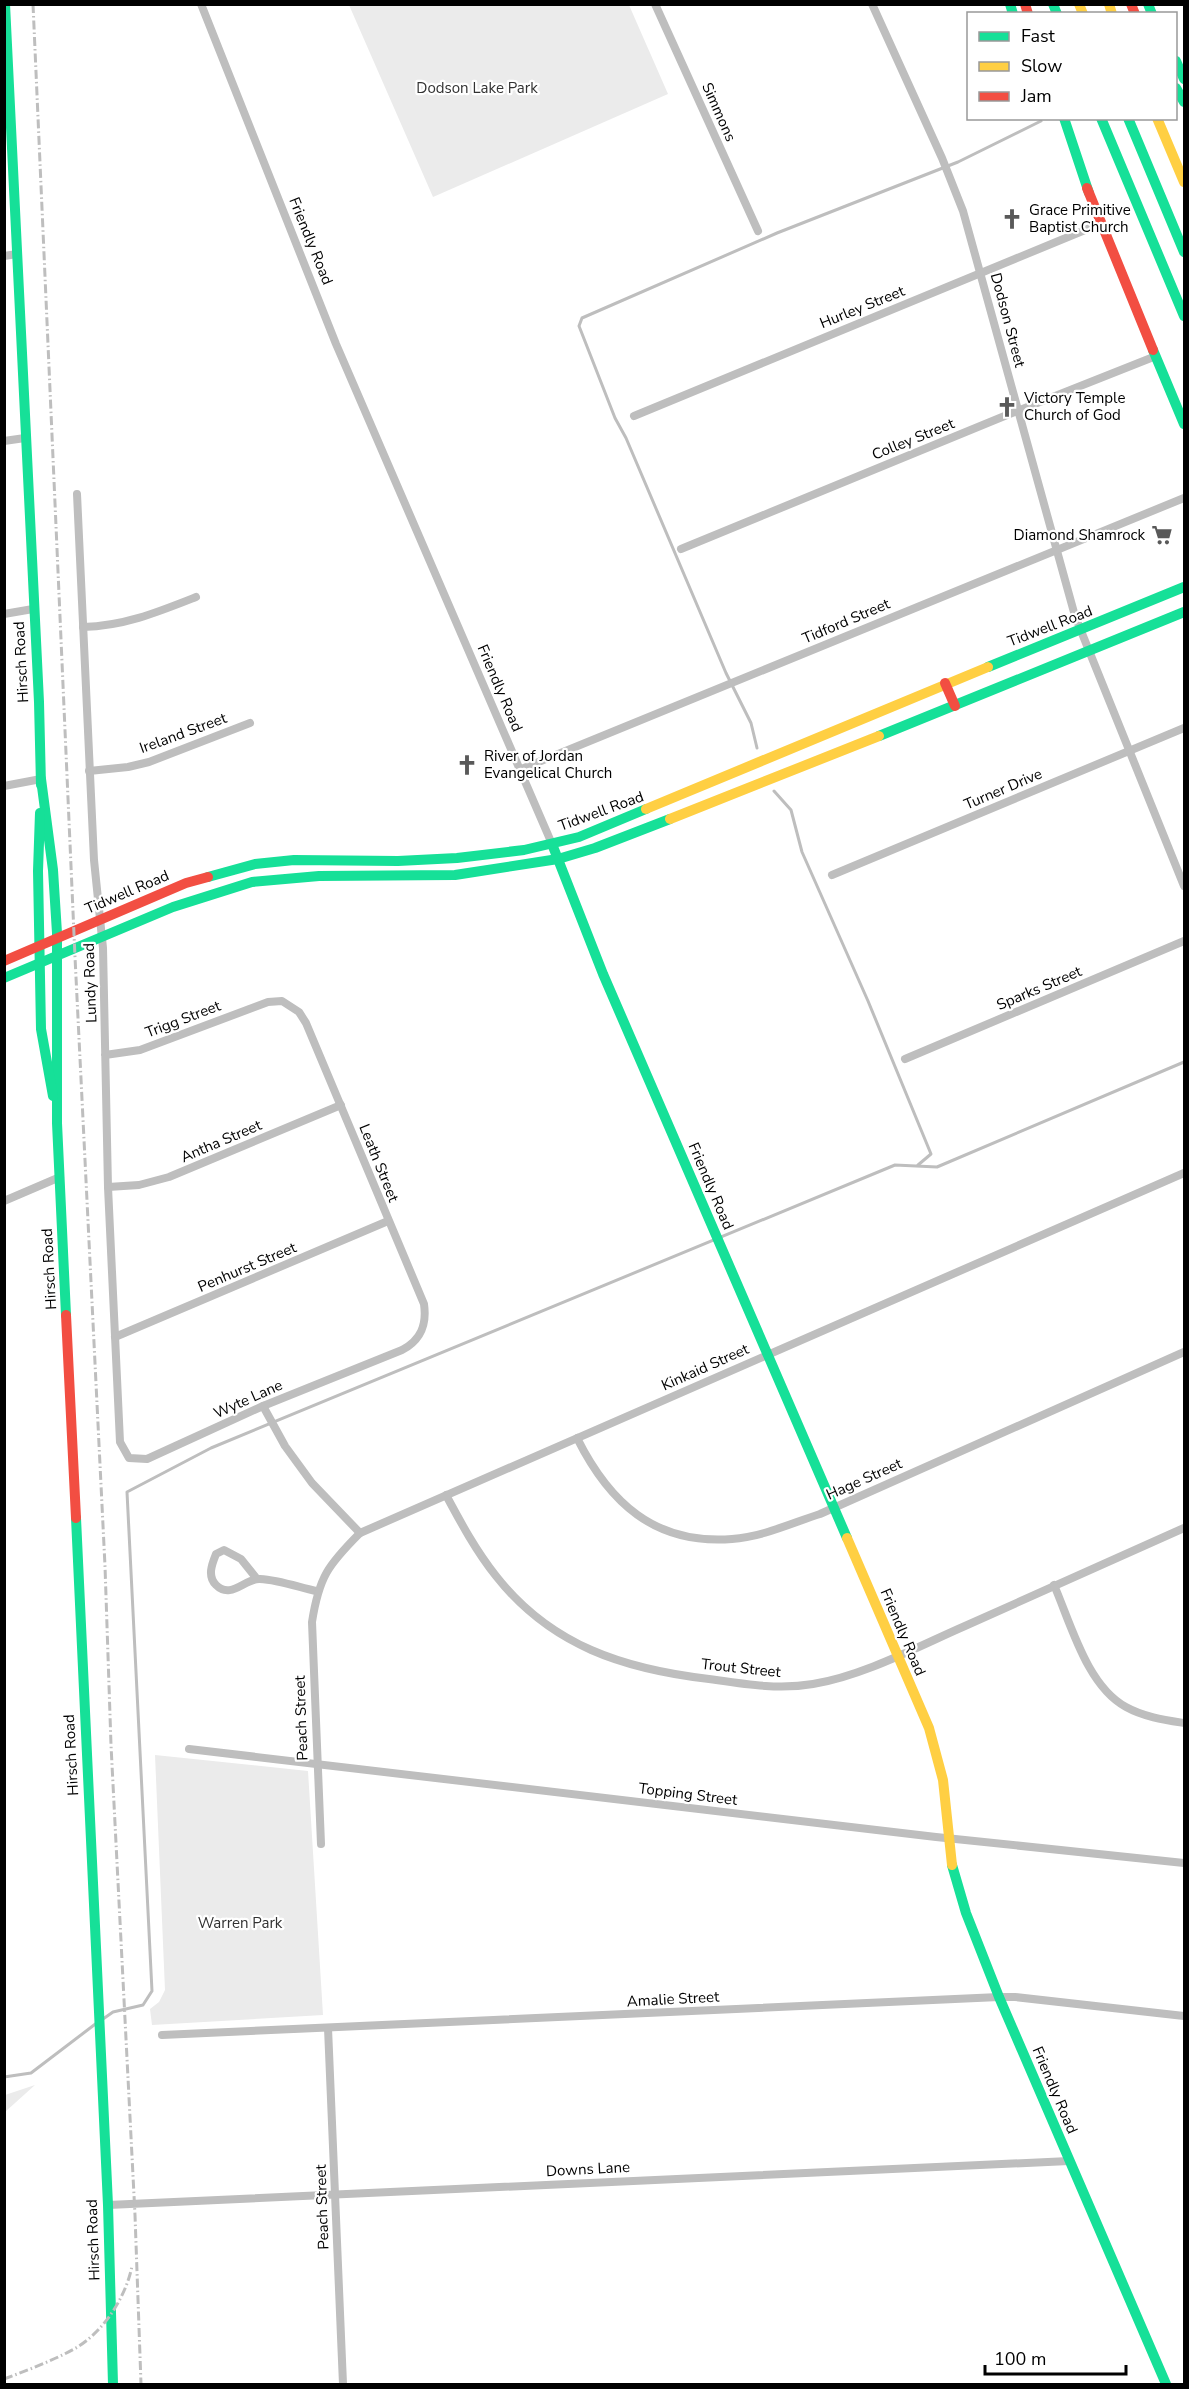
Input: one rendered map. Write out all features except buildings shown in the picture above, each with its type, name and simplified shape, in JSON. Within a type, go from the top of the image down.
[{"type":"main road","name":"Hirsch Road","points":[[5,4],[41,778],[52,869],[58,956],[57,1123],[97,2013],[108,2205],[113,2385]]},
{"type":"main road","points":[[1177,63],[1185,79]]},
{"type":"main road","points":[[1060,120],[1185,424]]},
{"type":"main road","points":[[1065,120],[1089,193]]},
{"type":"main road","points":[[1102,120],[1185,316]]},
{"type":"main road","points":[[1129,120],[1185,252]]},
{"type":"main road","points":[[1158,120],[1185,182]]},
{"type":"main road","name":"Tidwell Road","points":[[4,961],[186,884],[250,866],[294,860],[398,861],[457,858],[524,850],[603,829],[945,683],[1081,631],[1185,587]]},
{"type":"main road","name":"Tidwell Road","points":[[4,978],[173,907],[225,888],[252,882],[319,876],[455,875],[558,859],[595,848],[955,706],[1185,612]]},
{"type":"main road","points":[[945,683],[955,706]]},
{"type":"main road","name":"Hirsch Road","points":[[41,778],[38,871],[41,1029],[57,1123]]},
{"type":"main road","points":[[697,790],[703,804]]},
{"type":"main road","name":"Friendly Road","points":[[552,844],[603,974],[929,1728],[945,1791],[952,1865],[958,1891],[999,1997],[1166,2385]]},
{"type":"main road","points":[[398,861],[398,875]]},
{"type":"main road","points":[[250,866],[252,882]]},
{"type":"street","name":"Friendly Road","points":[[201,4],[332,334],[552,844]]},
{"type":"street","name":"Simmons","points":[[655,4],[758,231]]},
{"type":"street","name":"Dodson Street","points":[[872,4],[942,158],[963,211],[982,272],[1017,411],[1081,631],[1185,886]]},
{"type":"street","name":"Hurley Street","points":[[633,416],[1102,223]]},
{"type":"street","points":[[4,256],[17,254]]},
{"type":"street","name":"Colley Street","points":[[681,549],[1156,356]]},
{"type":"street","points":[[4,441],[26,438]]},
{"type":"street","name":"Lundy Road","points":[[76,494],[89,771],[102,936],[108,1187],[120,1435]]},
{"type":"street","name":"Tidford Street","points":[[519,770],[1185,498]]},
{"type":"street","points":[[83,627],[116,625],[141,619],[196,597]]},
{"type":"street","points":[[4,614],[33,609]]},
{"type":"street","name":"Ireland Street","points":[[89,771],[128,767],[149,762],[250,723]]},
{"type":"street","name":"Turner Drive","points":[[832,874],[1185,728]]},
{"type":"street","points":[[4,786],[41,778]]},
{"type":"street","name":"Sparks Street","points":[[905,1059],[1185,941]]},
{"type":"street","name":"Leath Street","points":[[268,1002],[282,1000],[299,1012],[341,1105],[423,1304],[426,1316],[424,1327],[416,1341],[400,1351]]},
{"type":"street","name":"Trigg Street","points":[[105,1055],[140,1050],[268,1002]]},
{"type":"street","name":"Antha Street","points":[[108,1187],[139,1185],[169,1177],[341,1105]]},
{"type":"street","name":"Kinkaid Street","points":[[316,1591],[331,1563],[360,1533],[1185,1173]]},
{"type":"street","points":[[4,1201],[60,1177]]},
{"type":"street","name":"Penhurst Street","points":[[115,1337],[388,1221]]},
{"type":"street","name":"Wyte Lane","points":[[120,1435],[120,1442],[129,1458],[147,1459],[262,1406],[400,1351]]},
{"type":"street","name":"Hage Street","points":[[577,1438],[591,1466],[616,1498],[650,1522],[690,1537],[714,1540],[751,1536],[833,1508],[1185,1352]]},
{"type":"street","points":[[262,1406],[278,1435],[312,1483],[360,1533]]},
{"type":"street","name":"Trout Street","points":[[446,1495],[481,1555],[509,1592],[544,1623],[608,1658],[664,1674],[771,1687],[814,1684],[897,1656],[1185,1528]]},
{"type":"street","points":[[257,1578],[232,1590],[217,1587],[210,1573],[216,1554],[224,1550],[235,1555],[257,1578],[316,1591]]},
{"type":"street","points":[[1054,1585],[1090,1669],[1105,1691],[1127,1708],[1154,1718],[1185,1723]]},
{"type":"street","name":"Peach Street","points":[[316,1591],[312,1642],[321,1844]]},
{"type":"street","name":"Topping Street","points":[[189,1749],[950,1839],[1185,1863]]},
{"type":"street","name":"Amalie Street","points":[[162,2036],[999,1997],[1185,2016]]},
{"type":"street","name":"Peach Street","points":[[328,2028],[343,2385]]},
{"type":"street","name":"Downs Lane","points":[[108,2205],[1069,2161]]},
{"type":"green space","name":"Dodson Lake Park","points":[[349,5],[629,5],[668,94],[433,197]]},
{"type":"green space","name":"Warren Park","points":[[155,1755],[308,1771],[323,2015],[152,2025],[150,2009],[159,2002],[165,1990]]},
{"type":"green space","points":[[35,2085],[5,2112],[5,2095]]},
{"type":"waterway","points":[[757,748],[751,723],[726,673],[626,438],[615,418],[579,326],[582,318],[777,233],[958,162],[1041,121]]},
{"type":"waterway","points":[[774,791],[791,810],[802,852],[868,1001],[931,1154],[918,1165]]},
{"type":"waterway","points":[[103,2019],[113,2012],[143,2005],[152,1991],[127,1492],[211,1448],[895,1165],[937,1167],[1184,1062]]},
{"type":"waterway","points":[[4,2077],[31,2073],[98,2022]]},
{"type":"railway","points":[[33,4],[141,2384]]},
{"type":"railway","points":[[4,2379],[40,2365],[85,2342],[104,2324],[119,2302],[132,2266]]},
{"type":"traffic: fast","points":[[5,4],[39,702],[41,785]]},
{"type":"traffic: fast","points":[[1010,4],[1012,12]]},
{"type":"traffic: fast","points":[[1053,4],[1056,12]]},
{"type":"traffic: fast","points":[[1148,4],[1151,12]]},
{"type":"traffic: fast","points":[[1177,63],[1184,79]]},
{"type":"traffic: fast","points":[[1177,90],[1184,102]]},
{"type":"traffic: fast","points":[[1065,120],[1089,193]]},
{"type":"traffic: fast","points":[[1102,120],[1184,316]]},
{"type":"traffic: fast","points":[[1129,120],[1184,252]]},
{"type":"traffic: fast","points":[[1153,350],[1184,424]]},
{"type":"traffic: fast","points":[[988,667],[1184,587]]},
{"type":"traffic: fast","points":[[879,736],[1184,612]]},
{"type":"traffic: fast","points":[[41,779],[53,870],[57,933],[57,1123],[66,1315]]},
{"type":"traffic: fast","points":[[208,877],[255,864],[294,860],[398,861],[457,858],[524,850],[579,837],[646,809]]},
{"type":"traffic: fast","points":[[40,813],[38,871],[41,1029],[53,1096]]},
{"type":"traffic: fast","points":[[4,978],[173,907],[252,882],[319,876],[455,875],[558,859],[595,848],[670,819]]},
{"type":"traffic: fast","points":[[552,844],[603,974],[847,1538]]},
{"type":"traffic: fast","points":[[76,1518],[108,2205],[113,2384]]},
{"type":"traffic: fast","points":[[952,1865],[966,1913],[999,1997],[1166,2384]]},
{"type":"traffic: slow","points":[[1079,4],[1082,12]]},
{"type":"traffic: slow","points":[[1109,4],[1111,12]]},
{"type":"traffic: slow","points":[[1158,120],[1184,182]]},
{"type":"traffic: slow","points":[[646,809],[988,667]]},
{"type":"traffic: slow","points":[[670,819],[879,736]]},
{"type":"traffic: slow","points":[[847,1538],[929,1728],[943,1780],[952,1865]]},
{"type":"traffic: jam","points":[[1025,4],[1027,12]]},
{"type":"traffic: jam","points":[[1131,4],[1134,12]]},
{"type":"traffic: jam","points":[[1087,188],[1153,350]]},
{"type":"traffic: jam","points":[[945,683],[955,706]]},
{"type":"traffic: jam","points":[[4,961],[186,883],[208,877]]},
{"type":"traffic: jam","points":[[66,1315],[76,1518]]},
{"type":"place","name":"Grace Primitive Baptist Church","points":[[1012,219]]},
{"type":"place","name":"Victory Temple Church of God","points":[[1007,407]]},
{"type":"place","name":"Diamond Shamrock","points":[[1162,535]]},
{"type":"place","name":"River of Jordan Evangelical Church","points":[[467,765]]}]
